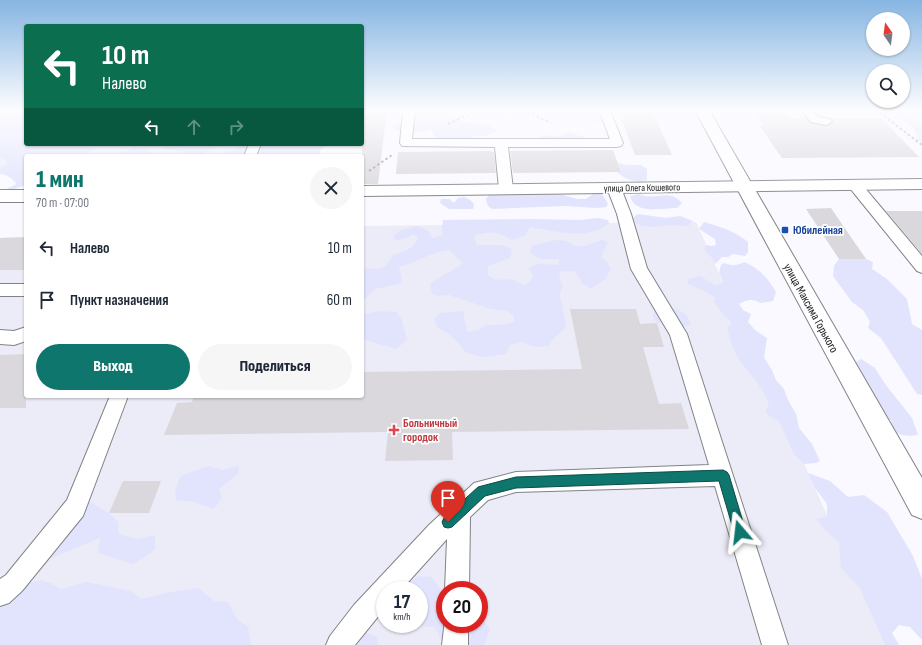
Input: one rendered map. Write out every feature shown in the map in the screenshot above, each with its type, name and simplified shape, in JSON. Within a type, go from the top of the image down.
[{"type":"street","name":"улица Максима Горького","points":[[719,140],[922,505]]},
{"type":"street","name":"улица Олега Кошевого","points":[[364,191],[922,184]]},
{"type":"street","points":[[0,196],[24,196]]},
{"type":"lane","points":[[406,140],[406,143],[617,143],[616,140]]},
{"type":"lane","points":[[501,143],[506,189]]},
{"type":"lane","points":[[854,184],[922,267]]},
{"type":"lane","points":[[614,188],[624,214],[639,269],[678,334],[775,645]]},
{"type":"lane","points":[[0,290],[24,290]]},
{"type":"lane","points":[[0,337],[14,338],[24,335]]},
{"type":"lane","points":[[0,594],[14,583],[75,508],[118,398]]},
{"type":"lane","points":[[339,645],[363,614],[437,533],[482,491],[516,482],[723,475]]},
{"type":"lane","points":[[457,581],[459,512]]},
{"type":"lane","points":[[455,645],[456,633]]},
{"type":"shaded area","points":[[0,140],[24,140],[24,146],[317,146],[315,154],[24,154],[24,157],[0,172]]},
{"type":"shaded area","points":[[0,140],[24,140],[24,146],[92,146],[93,150],[86,154],[24,154],[24,186],[9,191],[6,189],[15,185],[16,183],[11,178],[0,174],[0,168],[6,165],[7,161],[0,157]]},
{"type":"shaded area","points":[[566,140],[564,145],[557,147],[545,146],[540,141]]},
{"type":"shaded area","points":[[569,140],[589,141],[572,141]]},
{"type":"shaded area","points":[[162,146],[218,146],[204,154],[182,154],[183,152],[167,149]]},
{"type":"shaded area","points":[[236,146],[325,146],[320,151],[319,154],[221,154],[233,150]]},
{"type":"shaded area","points":[[135,147],[145,148],[153,154],[119,154]]},
{"type":"shaded area","points":[[618,163],[627,165],[641,165],[647,169],[647,180],[635,181],[624,177],[617,172],[621,171]]},
{"type":"shaded area","points":[[539,192],[560,194],[577,199],[586,199],[593,194],[602,194],[608,204],[606,207],[598,208],[564,206],[492,209],[488,206],[486,199],[490,194],[497,193],[506,195]]},
{"type":"shaded area","points":[[639,194],[650,197],[666,195],[671,196],[677,198],[682,203],[677,208],[643,208],[637,206],[630,196]]},
{"type":"shaded area","points":[[464,197],[474,204],[473,209],[449,209],[440,203],[441,199],[449,199],[454,203],[458,198]]},
{"type":"shaded area","points":[[638,214],[666,218],[680,216],[693,221],[688,226],[642,226],[635,223],[633,218]]},
{"type":"shaded area","points":[[598,218],[608,220],[609,223],[601,229],[582,233],[560,232],[530,227],[525,235],[512,240],[494,233],[485,233],[474,236],[477,245],[501,245],[512,249],[510,258],[488,266],[488,275],[495,280],[512,279],[523,285],[530,282],[533,275],[529,268],[537,264],[559,265],[559,259],[540,259],[531,253],[531,246],[555,240],[566,241],[575,246],[585,246],[602,240],[608,242],[601,257],[607,262],[611,269],[606,278],[591,289],[582,283],[575,271],[561,271],[559,278],[563,286],[559,296],[562,303],[566,327],[553,339],[549,346],[535,347],[522,342],[510,345],[506,354],[482,357],[465,352],[460,344],[438,328],[434,319],[440,313],[463,311],[467,332],[479,330],[485,325],[499,325],[515,322],[513,315],[508,311],[491,309],[449,295],[437,296],[432,293],[430,284],[463,263],[449,250],[435,253],[399,267],[402,283],[375,289],[364,300],[364,268],[377,269],[384,267],[393,255],[405,251],[414,245],[418,237],[413,234],[395,241],[393,236],[401,230],[417,226],[427,230],[433,238],[443,235],[443,220],[580,220]]},
{"type":"shaded area","name":"Больничный городок","points":[[696,222],[885,645],[0,645],[0,238],[24,237],[24,398],[364,398],[364,226]]},
{"type":"shaded area","points":[[704,222],[733,232],[748,242],[748,252],[745,256],[733,254],[728,257],[722,257],[715,264],[712,258],[704,250],[706,245],[716,245],[715,239],[699,229]]},
{"type":"shaded area","points":[[839,259],[866,259],[873,262],[872,269],[887,279],[907,299],[912,324],[922,330],[922,395],[917,394],[881,338],[868,328],[870,322],[863,310],[852,302],[833,276],[834,266]]},
{"type":"shaded area","points":[[744,262],[763,274],[776,292],[773,301],[760,303],[750,300],[739,304],[743,310],[751,314],[748,322],[755,330],[767,338],[764,358],[772,370],[776,380],[784,389],[796,414],[799,428],[812,444],[820,461],[816,463],[804,464],[794,454],[779,421],[769,416],[765,411],[769,406],[766,397],[757,382],[737,356],[731,343],[727,327],[731,326],[730,320],[725,317],[714,302],[715,298],[710,294],[688,284],[688,279],[700,276],[715,285],[721,284],[723,281],[719,273],[721,265],[724,263],[736,265]]},
{"type":"shaded area","points":[[669,308],[683,312],[688,317],[691,325],[682,327],[671,323],[657,323],[653,317],[654,312]]},
{"type":"shaded area","points":[[380,311],[396,312],[402,320],[407,340],[396,349],[364,340],[364,314]]},
{"type":"shaded area","points":[[861,359],[875,368],[885,384],[912,418],[918,435],[902,435],[888,428],[892,421],[878,413],[852,365]]},
{"type":"shaded area","points":[[208,466],[223,470],[239,466],[238,474],[219,489],[222,498],[214,509],[193,502],[176,500],[175,490],[181,476]]},
{"type":"shaded area","points":[[808,473],[830,481],[848,497],[864,495],[887,512],[913,556],[922,579],[922,640],[910,627],[899,625],[892,633],[899,645],[885,645],[859,587],[841,568],[839,542],[824,529],[817,519],[827,516],[827,504],[815,488]]},
{"type":"shaded area","points":[[80,496],[109,513],[118,522],[119,534],[138,539],[155,535],[155,550],[133,564],[98,553],[100,538],[54,557],[30,564],[43,525],[55,514],[63,502]]},
{"type":"shaded area","points":[[419,576],[431,577],[436,583],[436,629],[435,627],[428,627],[428,581],[410,581]]},
{"type":"shaded area","points":[[41,580],[61,589],[87,582],[130,591],[141,599],[165,593],[198,588],[214,601],[228,602],[237,619],[248,627],[251,645],[0,645],[0,594]]},
{"type":"shaded area","points":[[488,626],[490,629],[484,645],[449,645],[441,640],[438,633],[488,633]]},
{"type":"shaded area","points":[[365,632],[377,637],[378,645],[345,645]]},
{"type":"building","points":[[364,140],[383,140],[378,184],[364,184],[364,154],[362,154]]},
{"type":"building","points":[[629,140],[665,140],[672,155],[635,155]]},
{"type":"building","points":[[770,140],[903,140],[919,157],[782,158]]},
{"type":"building","points":[[613,150],[621,172],[513,173],[510,151]]},
{"type":"building","points":[[398,152],[494,152],[496,173],[396,174]]},
{"type":"building","points":[[831,208],[866,259],[839,259],[806,209]]},
{"type":"building","points":[[886,211],[922,211],[922,254]]},
{"type":"building","points":[[24,237],[24,270],[0,270],[0,238]]},
{"type":"building","points":[[570,309],[636,309],[640,324],[657,323],[664,347],[643,347],[659,404],[681,403],[689,429],[452,432],[453,460],[385,461],[388,432],[164,435],[177,403],[192,402],[193,398],[364,398],[364,372],[582,369]]},
{"type":"building","points":[[24,354],[24,398],[26,398],[26,408],[0,408],[0,355]]},
{"type":"building","points":[[123,481],[161,481],[149,513],[109,513]]},
{"type":"place","name":"Юбилейная","points":[[785,230]]},
{"type":"place","name":"Больничный городок","points":[[394,430]]},
{"type":"route","points":[[448,522],[482,491],[516,482],[723,475],[740,532]]}]
